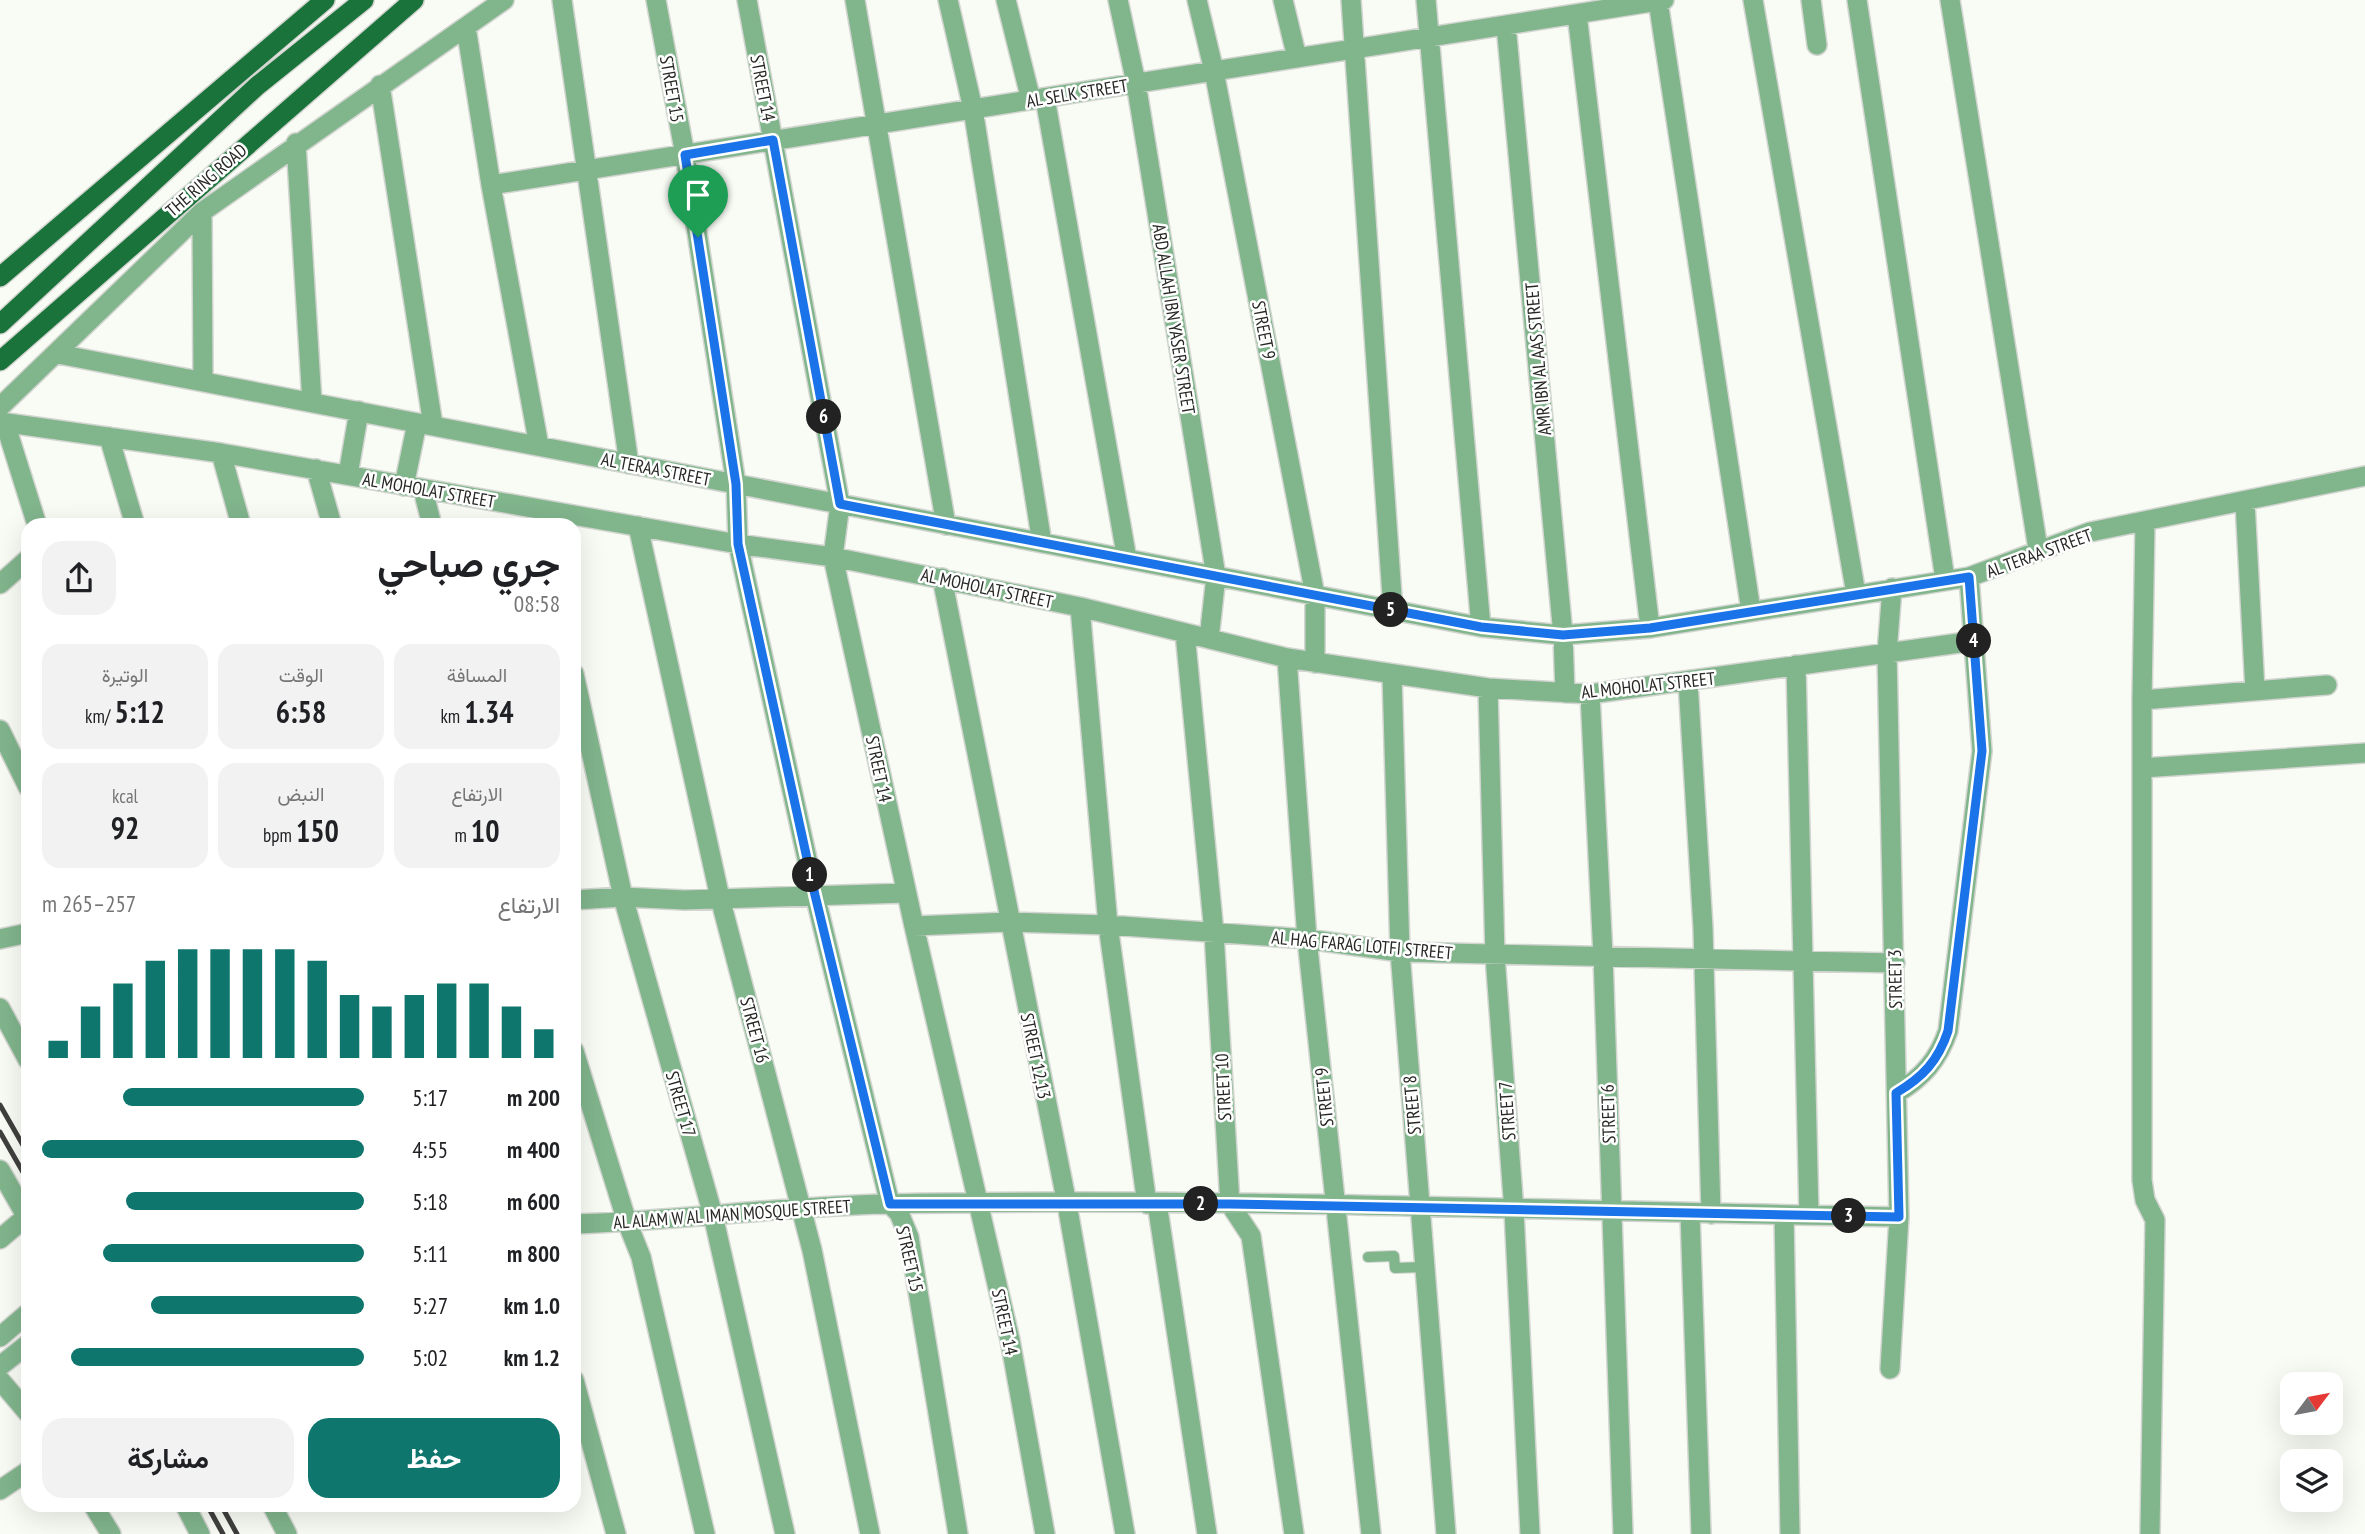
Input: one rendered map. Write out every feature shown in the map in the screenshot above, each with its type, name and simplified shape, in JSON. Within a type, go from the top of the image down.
[{"type":"main road","name":"THE RING ROAD","points":[[0,324],[257,86],[364,0]]},
{"type":"main road","name":"THE RING ROAD","points":[[0,361],[414,0]]},
{"type":"main road","points":[[0,277],[318,2]]},
{"type":"street","points":[[35,518],[2,418],[9,388],[58,354],[202,212],[505,0]]},
{"type":"street","points":[[562,0],[629,464]]},
{"type":"street","name":"STREET 15","points":[[656,0],[685,155],[736,484],[738,544],[815,895],[890,1204],[899,1213],[909,1237],[958,1534]]},
{"type":"street","name":"STREET 14","points":[[747,0],[840,504],[833,557],[976,1205],[989,1247],[1010,1340],[1045,1534]]},
{"type":"street","points":[[855,0],[946,524]]},
{"type":"street","points":[[948,0],[973,109],[1042,543]]},
{"type":"street","points":[[1006,0],[1038,99],[1127,559]]},
{"type":"street","name":"ABD ALLAH IBN YASER STREET","points":[[1118,0],[1136,83],[1216,576],[1209,639]]},
{"type":"street","name":"STREET 9","points":[[1197,0],[1214,71],[1315,595],[1315,663]]},
{"type":"street","points":[[1283,0],[1297,58]]},
{"type":"street","points":[[1351,0],[1357,48],[1393,611]]},
{"type":"street","points":[[1426,0],[1481,627]]},
{"type":"street","name":"AL SELK STREET","points":[[491,185],[1664,0]]},
{"type":"street","points":[[1753,0],[1856,594]]},
{"type":"street","points":[[1811,0],[1817,44]]},
{"type":"street","points":[[1857,0],[1945,579]]},
{"type":"street","points":[[1950,0],[2038,549]]},
{"type":"street","points":[[1658,1],[1751,611]]},
{"type":"street","points":[[1577,14],[1650,628]]},
{"type":"street","name":"AMR IBN AL AAS STREET","points":[[1506,25],[1563,635],[1565,693]]},
{"type":"street","points":[[466,27],[491,185],[539,446]]},
{"type":"street","points":[[380,85],[425,424],[414,488],[429,518]]},
{"type":"street","points":[[296,144],[312,402]]},
{"type":"street","points":[[202,212],[203,382]]},
{"type":"street","name":"AL TERAA STREET","points":[[58,354],[1393,611],[1481,627],[1563,635],[1650,628],[1969,577],[1992,571],[2038,549],[2090,532],[2145,523],[2365,475]]},
{"type":"street","points":[[348,475],[359,411]]},
{"type":"street","name":"AL MOHOLAT STREET","points":[[2,418],[316,469],[540,517]]},
{"type":"street","points":[[109,437],[133,518]]},
{"type":"street","points":[[221,453],[239,518]]},
{"type":"street","points":[[316,469],[330,518]]},
{"type":"street","points":[[2245,502],[2255,691]]},
{"type":"street","name":"AL MOHOLAT STREET","points":[[581,521],[638,526],[833,557],[1080,607],[1287,658],[1488,688],[1590,694],[1974,641]]},
{"type":"street","points":[[2145,523],[2141,700],[2142,1180],[2145,1200],[2155,1220],[2150,1534]]},
{"type":"street","name":"STREET 16","points":[[638,526],[720,898],[801,1206],[870,1534]]},
{"type":"street","points":[[0,584],[21,565]]},
{"type":"street","points":[[1896,1093],[1930,1068],[1941,1051],[1948,1031],[1982,751],[1969,577]]},
{"type":"street","name":"STREET 12,13","points":[[942,578],[1067,1204],[1125,1534]]},
{"type":"street","name":"STREET 3","points":[[1890,1369],[1899,1217],[1887,653],[1892,588]]},
{"type":"street","points":[[1080,607],[1108,925],[1207,1534]]},
{"type":"street","name":"STREET 10","points":[[1185,633],[1214,933],[1230,1204],[1251,1236],[1294,1534]]},
{"type":"street","name":"STREET 9","points":[[1287,658],[1307,939],[1371,1534]]},
{"type":"street","points":[[1796,665],[1809,1215]]},
{"type":"street","name":"STREET 8","points":[[1392,675],[1400,953],[1446,1534]]},
{"type":"street","points":[[1688,682],[1711,1214]]},
{"type":"street","points":[[2141,700],[2327,685]]},
{"type":"street","name":"STREET 7","points":[[1488,688],[1495,956],[1514,1211],[1530,1534]]},
{"type":"street","name":"STREET 6","points":[[1590,694],[1603,956],[1623,1534]]},
{"type":"street","name":"STREET 17","points":[[581,706],[623,897],[713,1215],[785,1534]]},
{"type":"street","points":[[0,730],[21,772]]},
{"type":"street","points":[[2142,768],[2365,753]]},
{"type":"street","points":[[581,900],[906,892]]},
{"type":"street","name":"AL HAG FARAG LOTFI STREET","points":[[914,926],[1009,922],[1108,925],[1307,939],[1400,953],[1895,963]]},
{"type":"street","points":[[0,939],[21,934]]},
{"type":"street","points":[[0,1008],[21,1047]]},
{"type":"street","points":[[581,1074],[627,1223],[641,1257],[705,1534]]},
{"type":"street","points":[[0,1170],[6,1192],[21,1211]]},
{"type":"street","name":"AL ALAM W AL IMAN MOSQUE STREET","points":[[581,1224],[627,1223],[801,1206],[890,1204],[1420,1206],[1514,1211],[1899,1217]]},
{"type":"street","points":[[1690,1213],[1701,1534]]},
{"type":"street","points":[[1784,1215],[1790,1534]]},
{"type":"street","points":[[0,1239],[21,1223]]},
{"type":"street","points":[[0,1337],[21,1319]]},
{"type":"street","points":[[0,1366],[21,1350]]},
{"type":"street","points":[[0,1380],[21,1405]]},
{"type":"street","points":[[581,1406],[616,1534]]},
{"type":"street","points":[[0,1490],[21,1476]]},
{"type":"street","points":[[97,1512],[111,1534]]},
{"type":"street","points":[[189,1512],[200,1534]]},
{"type":"street","points":[[276,1512],[288,1534]]},
{"type":"lane","points":[[1368,1257],[1394,1256],[1395,1268],[1424,1268]]},
{"type":"railway","points":[[0,1105],[21,1142]]},
{"type":"railway","points":[[0,1132],[21,1169]]},
{"type":"railway","points":[[211,1512],[223,1534]]},
{"type":"railway","points":[[225,1512],[237,1534]]},
{"type":"route","points":[[773,140],[840,504],[1481,627],[1563,635],[1650,628],[1969,577],[1980,692],[1982,751],[1978,805],[1953,970],[1948,1031],[1941,1051],[1930,1068],[1896,1093],[1899,1217],[1514,1211],[1420,1206],[890,1204],[815,895],[738,544],[736,484],[698,237],[685,155],[773,140]]}]
